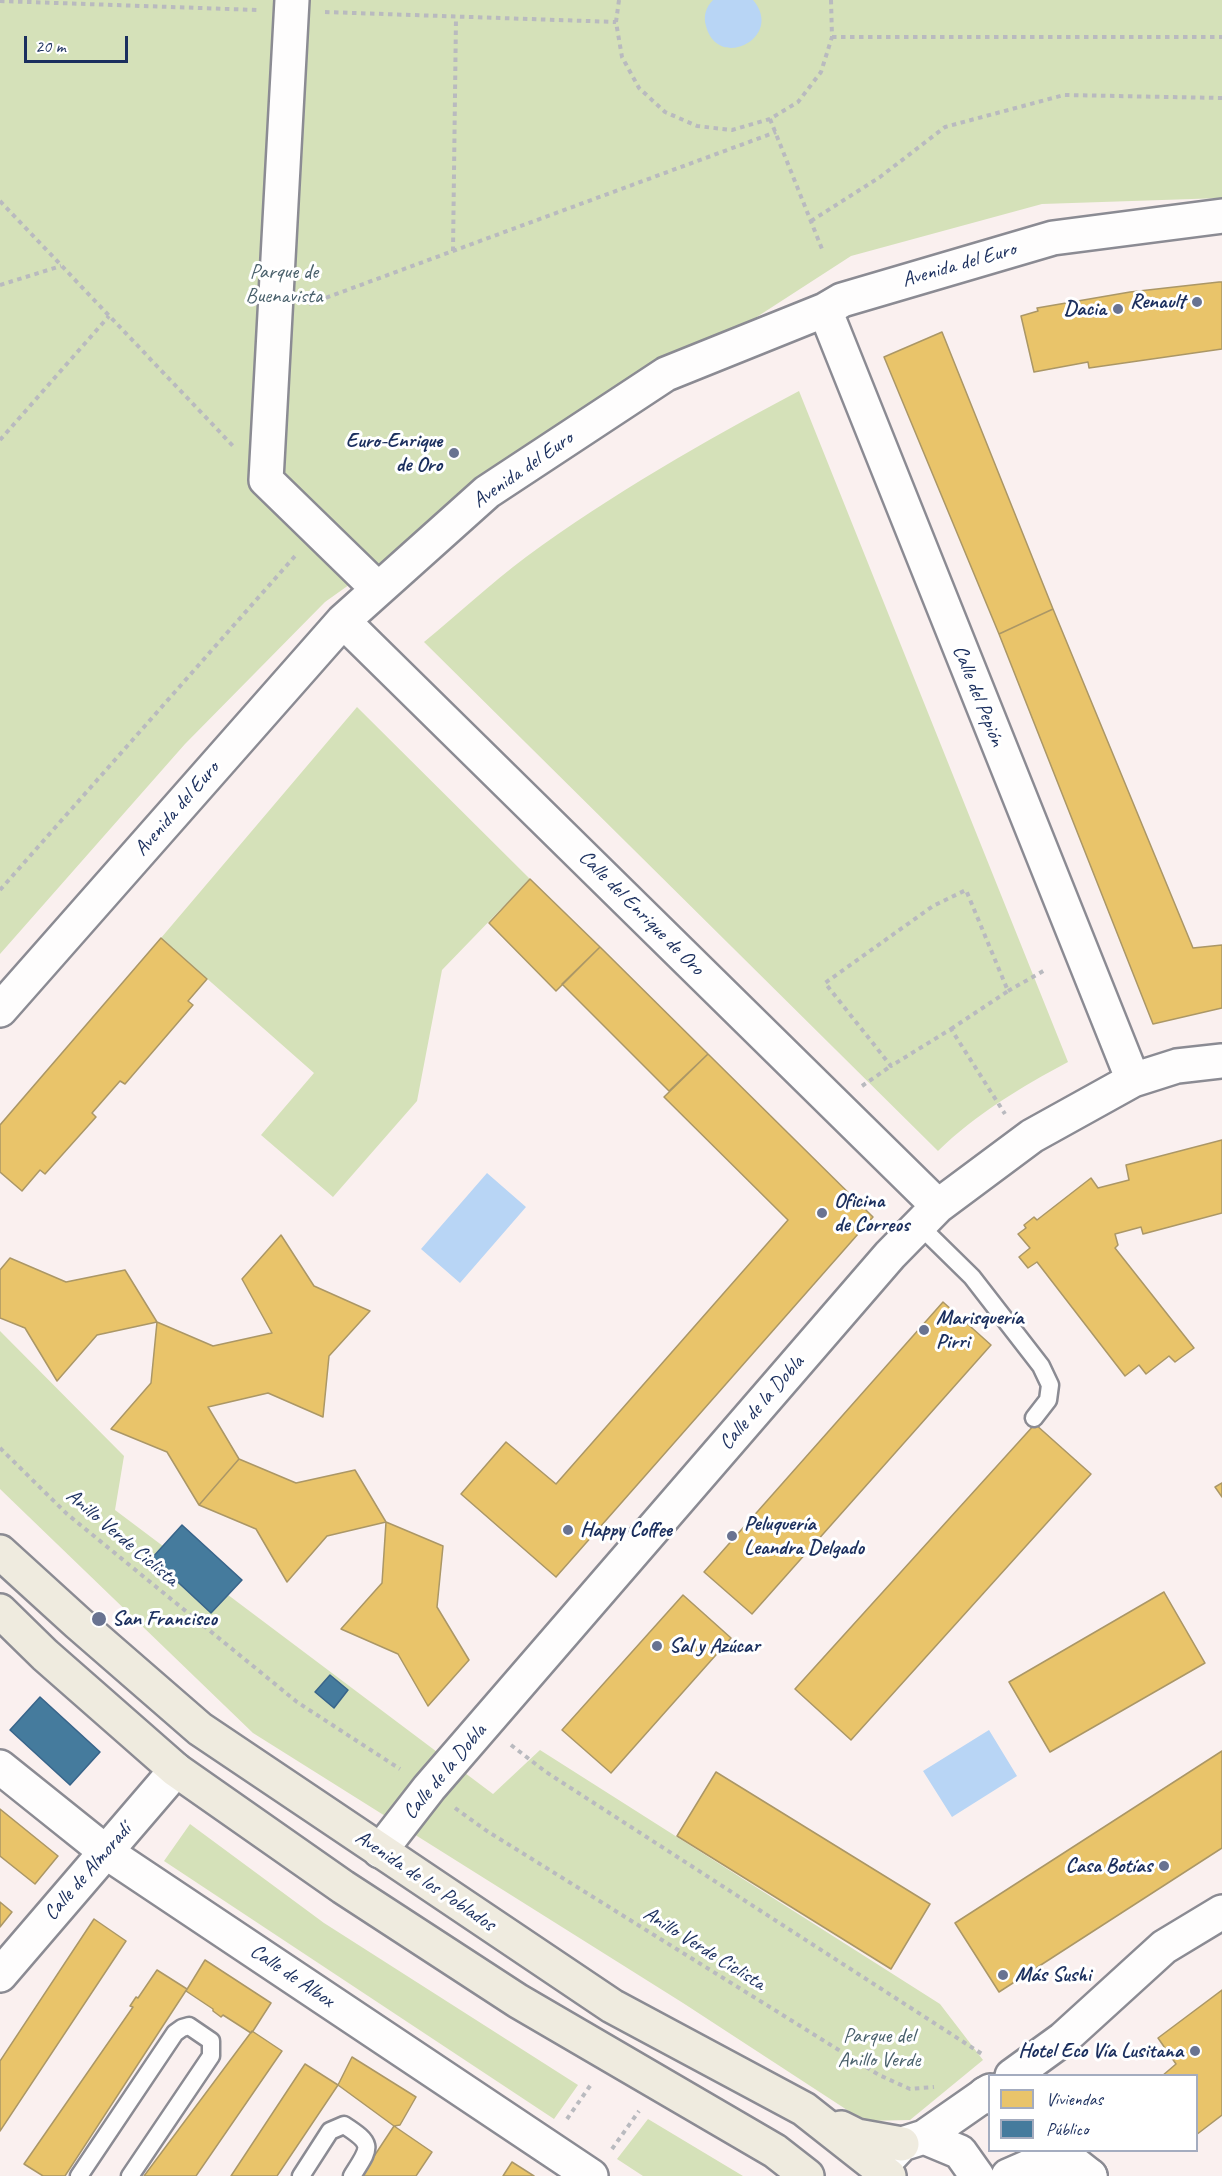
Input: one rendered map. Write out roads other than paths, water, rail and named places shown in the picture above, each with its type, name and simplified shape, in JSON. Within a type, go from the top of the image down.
[{"type":"main road","name":"Avenida de los Poblados","points":[[0,1552],[200,1729],[612,2006],[804,2109],[880,2173]]},
{"type":"main road","points":[[0,1611],[45,1655],[176,1770],[343,1887],[518,2001],[807,2176]]},
{"type":"main road","points":[[804,2109],[857,2136],[913,2141]]},
{"type":"street","points":[[291,5],[266,480],[378,589]]},
{"type":"street","name":"Avenida del Euro","points":[[0,1010],[343,621],[487,492],[666,375],[825,310],[842,300],[1053,238],[1222,216]]},
{"type":"street","name":"Calle del Pepión","points":[[825,310],[1133,1080]]},
{"type":"street","name":"Calle del Enrique de Oro","points":[[343,621],[929,1216]]},
{"type":"street","name":"Calle de la Dobla","points":[[380,1851],[452,1761],[866,1282],[929,1216],[1032,1136],[1133,1080],[1177,1066],[1222,1061]]},
{"type":"street","name":"Calle de Albox","points":[[0,1767],[106,1851],[591,2176]]},
{"type":"street","name":"Calle de Almoradí","points":[[0,1975],[176,1770]]},
{"type":"street","points":[[1015,2074],[1063,2039],[1164,1947],[1222,1912]]},
{"type":"street","points":[[1042,2074],[1063,2039]]},
{"type":"street","name":"Avenida de los Poblados","points":[[880,2173],[913,2141],[988,2094]]},
{"type":"street","points":[[913,2141],[960,2152],[977,2176]]},
{"type":"street","points":[[994,2176],[1017,2152]]},
{"type":"street","points":[[1058,2152],[1090,2176]]},
{"type":"street","points":[[1008,2176],[1031,2166],[1055,2167],[1090,2176]]},
{"type":"lane","points":[[929,1216],[972,1277],[1041,1366],[1050,1385],[1048,1400],[1034,1418]]},
{"type":"lane","points":[[79,2176],[175,2033],[189,2026],[211,2041],[213,2049],[211,2056],[130,2176]]},
{"type":"lane","points":[[301,2176],[330,2131],[344,2125],[364,2138],[367,2145],[365,2154],[352,2176]]},
{"type":"water","points":[[713,0],[753,0],[761,14],[761,26],[755,37],[735,48],[723,47],[713,40],[706,26],[705,15]]},
{"type":"water","points":[[487,1173],[526,1207],[460,1283],[421,1249]]},
{"type":"water","points":[[989,1730],[1017,1776],[952,1817],[923,1771]]},
{"type":"place","name":"Renault","points":[[1197,302]]},
{"type":"place","name":"Dacia","points":[[1118,309]]},
{"type":"place","name":"Euro-Enrique de Oro","points":[[454,453]]},
{"type":"place","name":"Oficina de Correos","points":[[822,1213]]},
{"type":"place","name":"Marisquería Pirri","points":[[924,1330]]},
{"type":"place","name":"Happy Coffee","points":[[568,1530]]},
{"type":"place","name":"Peluquería Leandra Delgado","points":[[732,1536]]},
{"type":"place","name":"San Francisco","points":[[99,1619]]},
{"type":"place","name":"Sal y Azúcar","points":[[657,1646]]},
{"type":"place","name":"Casa Botías","points":[[1164,1866]]},
{"type":"place","name":"Más Sushi","points":[[1003,1975]]},
{"type":"place","name":"Hotel Eco Vía Lusitana","points":[[1195,2051]]},
{"type":"park label","name":"Parque de Buenavista","points":[[284,284]]},
{"type":"park label","name":"Parque del Anillo Verde","points":[[879,2048]]}]
